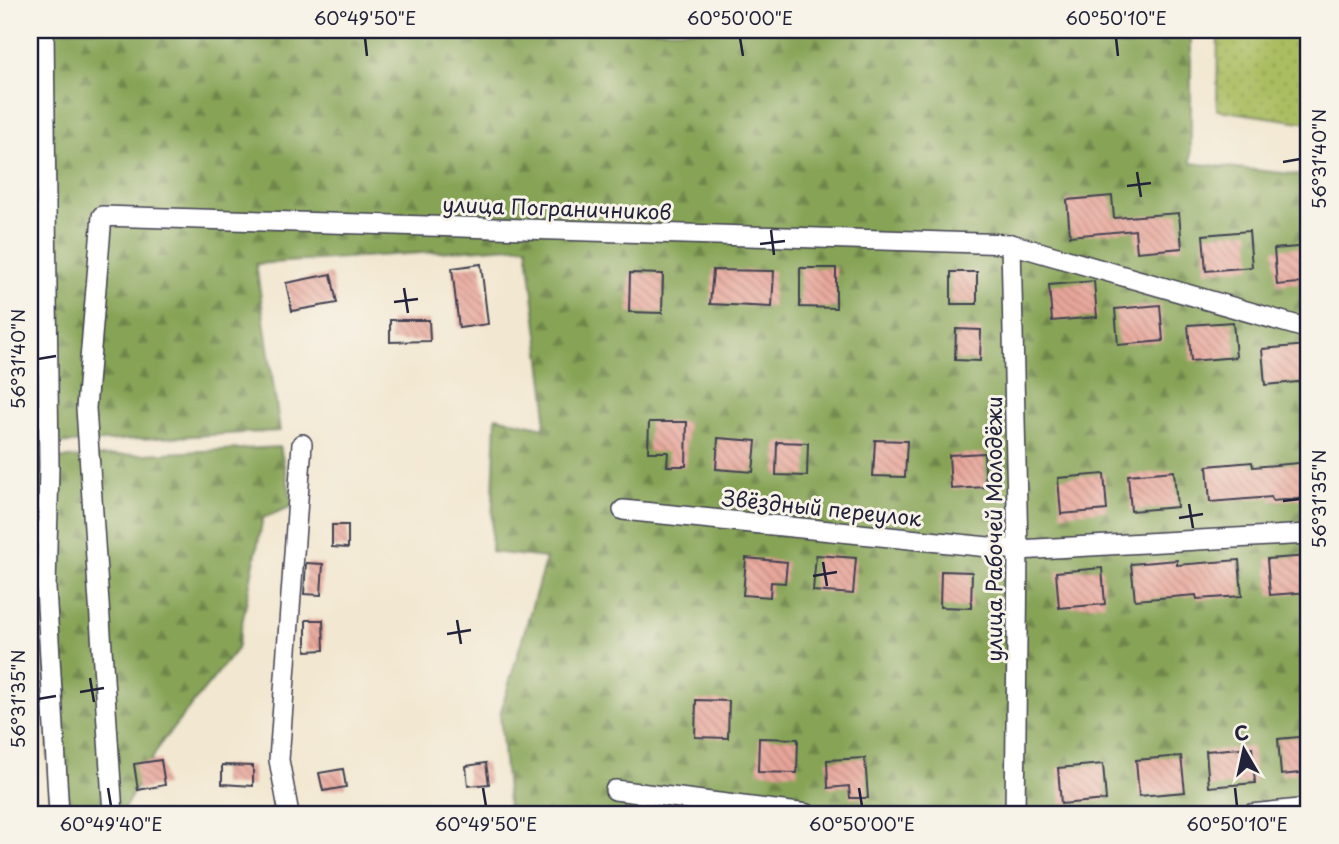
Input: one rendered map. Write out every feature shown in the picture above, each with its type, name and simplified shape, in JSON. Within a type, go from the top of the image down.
[{"type":"street","points":[[44,30],[49,467],[46,588],[59,814]]},
{"type":"street","name":"улица Пограничников","points":[[113,814],[86,408],[102,216],[1011,244],[1309,329]]},
{"type":"street","name":"улица Рабочей Молодёжи","points":[[1011,244],[1018,550],[1015,814]]},
{"type":"street","points":[[289,814],[279,760],[302,444]]},
{"type":"street","name":"Звёздный переулок","points":[[623,510],[1018,550],[1309,534]]},
{"type":"street","points":[[615,790],[807,814]]},
{"type":"street","points":[[1251,814],[1309,808]]},
{"type":"green space","points":[[30,30],[1191,30],[1191,163],[1309,176],[1309,800],[1297,814],[509,814],[500,714],[546,558],[491,552],[496,417],[544,428],[546,400],[527,246],[256,264],[280,431],[36,445],[30,202]]},
{"type":"green space","points":[[1218,30],[1309,30],[1309,123],[1217,110]]},
{"type":"green space","points":[[280,447],[293,506],[263,518],[237,649],[161,743],[121,814],[51,814],[41,574],[30,573],[30,460]]},
{"type":"building","points":[[1112,196],[1114,218],[1179,213],[1182,248],[1137,252],[1135,230],[1070,236],[1067,200]]},
{"type":"building","points":[[1249,231],[1252,267],[1206,271],[1203,235]]},
{"type":"building","points":[[1309,246],[1309,282],[1277,285],[1274,249]]},
{"type":"building","points":[[481,264],[488,324],[459,328],[452,268]]},
{"type":"building","points":[[800,268],[836,268],[836,308],[800,307]]},
{"type":"building","points":[[713,270],[774,271],[772,307],[710,304]]},
{"type":"building","points":[[951,272],[977,272],[977,304],[951,304]]},
{"type":"building","points":[[630,273],[663,274],[662,313],[629,312]]},
{"type":"building","points":[[331,274],[337,303],[292,311],[286,283]]},
{"type":"building","points":[[1094,281],[1097,317],[1052,321],[1049,285]]},
{"type":"building","points":[[1160,305],[1163,341],[1118,345],[1115,309]]},
{"type":"building","points":[[390,320],[429,320],[430,341],[390,342]]},
{"type":"building","points":[[1233,322],[1236,357],[1191,361],[1188,325]]},
{"type":"building","points":[[956,329],[981,330],[980,361],[955,360]]},
{"type":"building","points":[[1307,345],[1309,381],[1265,385],[1262,349]]},
{"type":"building","points":[[649,422],[687,422],[686,466],[667,466],[668,452],[648,452]]},
{"type":"building","points":[[718,438],[756,441],[753,472],[716,469]]},
{"type":"building","points":[[875,440],[907,441],[905,477],[873,476]]},
{"type":"building","points":[[777,442],[808,443],[807,476],[776,475]]},
{"type":"building","points":[[984,453],[986,487],[951,489],[949,455]]},
{"type":"building","points":[[1252,462],[1253,467],[1309,462],[1309,498],[1272,501],[1271,497],[1210,502],[1207,466]]},
{"type":"building","points":[[1174,471],[1177,507],[1131,511],[1128,475]]},
{"type":"building","points":[[1104,474],[1107,510],[1061,514],[1058,478]]},
{"type":"building","points":[[332,525],[348,525],[348,548],[332,547]]},
{"type":"building","points":[[816,555],[856,558],[853,594],[813,591]]},
{"type":"building","points":[[1309,556],[1309,592],[1270,595],[1267,559]]},
{"type":"building","points":[[746,558],[787,562],[785,583],[771,582],[770,597],[743,595]]},
{"type":"building","points":[[1177,560],[1177,565],[1239,560],[1242,596],[1197,599],[1196,595],[1135,600],[1131,564]]},
{"type":"building","points":[[306,563],[323,564],[321,595],[304,594]]},
{"type":"building","points":[[1102,568],[1105,604],[1059,608],[1056,572]]},
{"type":"building","points":[[941,571],[972,572],[971,608],[940,607]]},
{"type":"building","points":[[306,620],[323,620],[324,650],[306,651]]},
{"type":"building","points":[[696,700],[729,701],[728,738],[695,737]]},
{"type":"building","points":[[1309,736],[1309,772],[1281,775],[1278,739]]},
{"type":"building","points":[[759,738],[798,739],[797,773],[758,772]]},
{"type":"building","points":[[1252,747],[1255,783],[1209,787],[1206,751]]},
{"type":"building","points":[[1181,756],[1185,792],[1139,796],[1136,760]]},
{"type":"building","points":[[865,758],[868,798],[850,798],[849,786],[828,788],[827,760]]},
{"type":"building","points":[[161,760],[165,785],[138,790],[134,764]]},
{"type":"building","points":[[486,763],[489,784],[468,786],[466,766]]},
{"type":"building","points":[[1103,764],[1106,800],[1061,804],[1058,768]]},
{"type":"building","points":[[222,765],[253,766],[253,786],[222,784]]},
{"type":"building","points":[[343,769],[346,787],[323,791],[319,773]]}]
